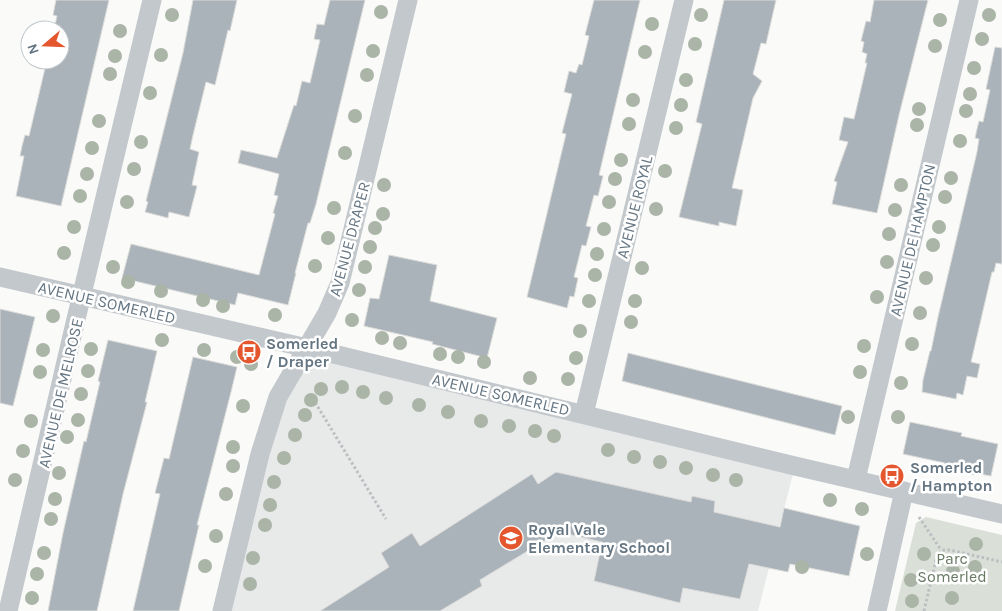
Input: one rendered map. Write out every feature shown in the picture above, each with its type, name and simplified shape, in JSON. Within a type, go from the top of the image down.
[{"type":"street","name":"AVENUE DE MELROSE","points":[[8,611],[152,0]]},
{"type":"street","name":"AVENUE DRAPER","points":[[222,611],[260,454],[278,397],[327,312],[340,283],[408,0]]},
{"type":"street","name":"AVENUE ROYAL","points":[[584,414],[684,0]]},
{"type":"street","name":"AVENUE DE HAMPTON","points":[[856,479],[969,0]]},
{"type":"street","name":"AVENUE SOMERLED","points":[[0,277],[307,348],[1002,514]]},
{"type":"street","points":[[877,611],[904,492]]},
{"type":"path","points":[[310,394],[386,519]]},
{"type":"path","points":[[919,517],[941,550]]},
{"type":"path","points":[[941,550],[950,550],[1002,562]]},
{"type":"path","points":[[924,611],[936,560],[941,550]]},
{"type":"shaded area","name":"Royal Vale Elementary School","points":[[307,349],[795,466],[758,611],[227,611],[280,403]]},
{"type":"green space","name":"Parc Somerled","points":[[926,517],[1002,535],[1002,611],[895,611],[916,523]]},
{"type":"building","points":[[56,0],[109,0],[61,206],[16,196],[24,156],[20,156],[22,146],[25,135],[29,136],[45,70],[70,70],[70,20],[56,20],[57,16],[53,15]]},
{"type":"building","points":[[193,0],[237,0],[215,85],[206,82],[193,135],[190,149],[199,152],[192,185],[197,186],[189,217],[169,212],[168,218],[145,212],[148,202],[146,201],[183,53]]},
{"type":"building","points":[[330,0],[365,0],[316,204],[310,223],[308,223],[288,305],[238,293],[235,305],[122,278],[131,244],[259,275],[275,214],[273,213],[278,196],[274,195],[279,174],[238,163],[241,150],[277,158],[294,105],[296,106],[302,81],[310,83],[320,40],[314,39],[317,24],[324,25]]},
{"type":"building","points":[[594,0],[640,0],[599,175],[603,176],[598,196],[594,195],[586,226],[591,227],[586,246],[582,245],[574,277],[578,278],[574,297],[570,296],[567,308],[527,297],[566,134],[562,133],[572,94],[564,92],[569,71],[576,73],[579,64],[582,65],[589,36],[585,35]]},
{"type":"building","points":[[724,0],[776,0],[766,44],[761,43],[753,74],[762,81],[753,98],[732,188],[743,190],[736,226],[719,222],[719,226],[679,217],[702,124],[696,122]]},
{"type":"building","points":[[874,0],[928,0],[877,213],[832,204],[837,182],[834,181],[848,142],[839,140],[844,117],[854,119],[867,63],[865,63],[867,54],[862,52],[864,42],[861,41],[866,21],[870,22]]},
{"type":"building","points":[[995,47],[1002,48],[1002,264],[996,263],[994,272],[992,272],[971,362],[980,364],[977,378],[967,376],[963,395],[957,393],[956,399],[922,392],[923,380],[977,152],[979,139],[975,138],[979,121],[983,122],[990,90],[986,89]]},
{"type":"building","points":[[389,255],[437,265],[430,301],[497,318],[487,358],[432,344],[433,342],[364,326],[370,298],[379,299]]},
{"type":"building","points":[[0,309],[35,317],[13,406],[0,403]]},
{"type":"building","points":[[108,340],[157,351],[145,402],[147,402],[123,494],[97,611],[48,611],[63,533],[100,382],[98,381]]},
{"type":"building","points":[[628,353],[842,406],[835,435],[622,381]]},
{"type":"building","points":[[193,357],[237,367],[197,525],[199,525],[179,611],[133,611],[160,494],[155,493],[164,458],[169,459]]},
{"type":"building","points":[[910,422],[962,433],[961,436],[998,444],[991,476],[974,473],[974,475],[944,468],[945,463],[903,454]]},
{"type":"building","points":[[556,472],[691,502],[692,496],[715,501],[714,512],[780,527],[784,508],[860,526],[849,576],[790,564],[788,572],[749,564],[740,599],[683,588],[680,603],[594,581],[602,542],[559,532],[480,580],[482,586],[440,611],[320,611],[389,567],[381,553],[412,533],[420,546],[532,474],[538,484]]},
{"type":"place","name":"Somerled / Draper","points":[[249,352]]},
{"type":"place","name":"Somerled / Hampton","points":[[892,476]]},
{"type":"place","name":"Royal Vale Elementary School","points":[[511,538]]}]
